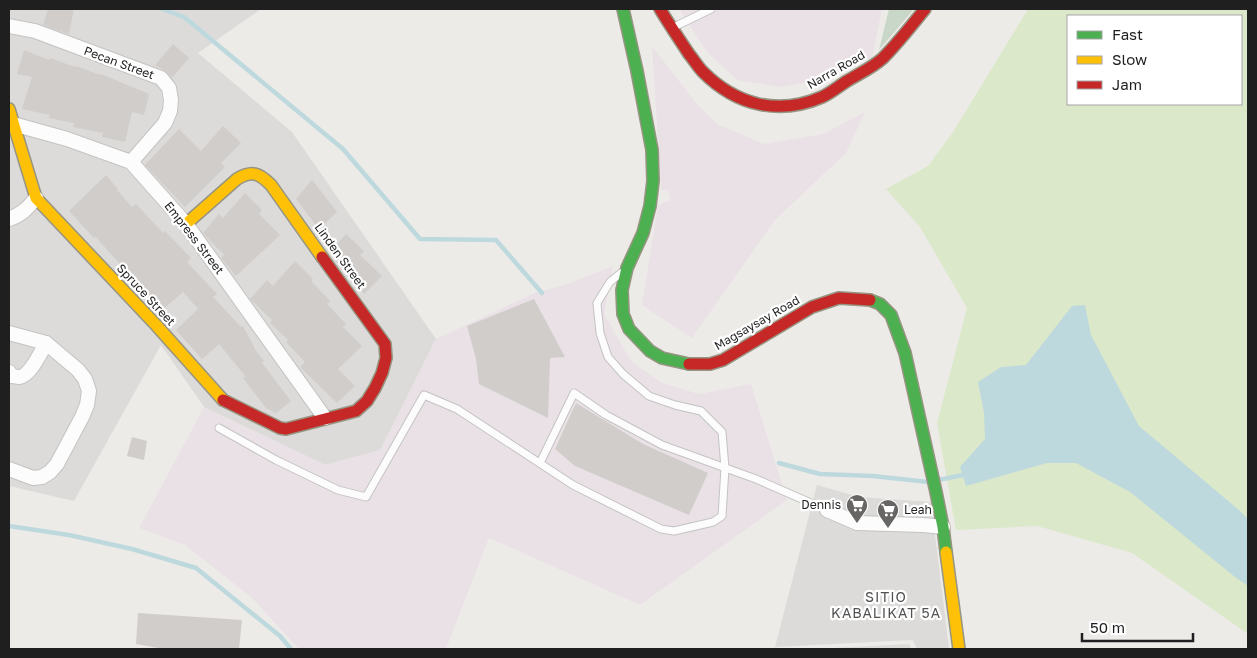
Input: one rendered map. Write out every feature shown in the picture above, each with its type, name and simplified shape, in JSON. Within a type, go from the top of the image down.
[{"type":"street","name":"Magsaysay Road","points":[[623,9],[652,150],[654,181],[643,233],[627,268],[622,290],[623,314],[630,329],[650,351],[662,358],[691,364],[710,364],[723,360],[812,306],[840,298],[869,300],[880,304],[891,315],[905,353],[936,492],[959,649]]},
{"type":"street","name":"Narra Road","points":[[660,9],[701,71],[719,87],[746,102],[759,106],[779,107],[803,104],[822,97],[876,63],[902,37],[925,9]]},
{"type":"street","name":"Pecan Street","points":[[9,26],[35,31],[161,78],[169,88],[170,111],[165,123],[131,162]]},
{"type":"street","name":"Spruce Street","points":[[9,109],[11,125],[36,198],[223,400],[280,428],[292,428],[325,418]]},
{"type":"street","name":"Empress Street","points":[[11,125],[67,139],[131,162],[186,224],[325,418]]},
{"type":"street","name":"Linden Street","points":[[186,224],[237,178],[253,173],[264,178],[271,185],[377,332],[385,344],[386,358],[376,388],[367,401],[356,411],[325,418]]},
{"type":"street","points":[[9,219],[28,208],[36,198]]},
{"type":"street","points":[[9,333],[46,343],[78,370],[85,379],[89,391],[87,405],[61,456],[50,472],[42,477],[33,478],[9,469]]},
{"type":"street","points":[[9,372],[11,376],[18,378],[24,375],[39,357],[46,343]]},
{"type":"street","points":[[827,510],[857,523],[942,527]]},
{"type":"lane","points":[[672,28],[711,9]]},
{"type":"lane","points":[[219,428],[276,460],[338,490],[366,497],[424,395],[457,409],[582,489],[661,529],[674,532],[714,522],[722,516],[725,468],[722,432],[701,410],[648,396],[622,374],[608,357],[600,333],[596,303],[610,282],[627,268]]},
{"type":"lane","points":[[540,463],[574,393],[606,415],[662,445],[756,479],[827,510]]},
{"type":"shaded area","points":[[9,9],[261,9],[198,53],[292,132],[436,339],[381,450],[325,465],[204,407],[161,345],[74,501],[9,486]]},
{"type":"shaded area","points":[[679,9],[882,9],[872,58],[826,79],[781,87],[737,80],[707,52]]},
{"type":"shaded area","points":[[652,46],[696,103],[717,124],[764,144],[823,134],[865,112],[846,153],[775,220],[692,338],[642,305],[658,205],[670,200],[668,190],[661,190]]},
{"type":"shaded area","points":[[613,266],[604,314],[631,361],[662,383],[699,394],[751,384],[787,500],[640,605],[489,538],[446,649],[299,649],[251,597],[185,545],[139,528],[204,407],[325,465],[380,450],[436,339],[535,293],[567,284]]},
{"type":"shaded area","points":[[817,485],[859,497],[931,502],[949,649],[917,649],[913,640],[775,647]]},
{"type":"shaded area","points":[[909,644],[911,649],[811,649]]},
{"type":"green space","points":[[889,9],[914,9],[879,50]]},
{"type":"green space","points":[[1028,9],[1248,9],[1248,634],[1132,553],[1037,526],[956,530],[937,423],[967,308],[920,227],[886,189],[928,166],[953,132]]},
{"type":"water","points":[[1085,305],[1091,335],[1139,426],[1248,519],[1248,586],[1130,492],[1076,463],[1047,463],[966,486],[960,467],[985,439],[984,413],[978,382],[1001,367],[1026,365],[1072,306]]},
{"type":"building","points":[[48,9],[74,9],[69,34],[43,25]]},
{"type":"building","points":[[173,44],[189,58],[172,78],[167,72],[155,65]]},
{"type":"building","points":[[24,50],[49,60],[50,58],[101,74],[149,94],[144,115],[132,112],[125,142],[102,137],[103,133],[73,127],[74,123],[49,118],[50,115],[22,109],[32,77],[17,74]]},
{"type":"building","points":[[223,126],[241,143],[221,163],[225,167],[185,207],[145,165],[179,129],[201,151]]},
{"type":"building","points":[[106,175],[132,207],[136,204],[163,233],[165,231],[191,258],[187,262],[217,294],[213,297],[241,327],[243,326],[256,351],[264,361],[262,363],[291,401],[276,413],[266,408],[243,378],[246,377],[219,344],[202,359],[176,330],[198,309],[183,292],[160,312],[134,284],[136,282],[96,237],[94,238],[69,211]]},
{"type":"building","points":[[312,180],[337,212],[319,229],[296,199]]},
{"type":"building","points":[[245,193],[262,210],[259,214],[280,235],[236,276],[221,258],[224,255],[203,233],[219,214],[223,218]]},
{"type":"building","points":[[346,234],[364,251],[360,255],[382,276],[364,294],[332,250]]},
{"type":"building","points":[[295,261],[313,279],[311,281],[330,301],[327,304],[346,324],[343,327],[362,346],[338,369],[355,386],[337,403],[300,367],[305,362],[286,342],[288,340],[270,323],[272,320],[250,299],[267,280],[273,286]]},
{"type":"building","points":[[534,299],[565,357],[550,358],[548,418],[479,384],[476,359],[467,326]]},
{"type":"building","points":[[576,403],[643,444],[708,473],[689,515],[575,466],[555,449]]},
{"type":"building","points":[[132,437],[147,441],[144,460],[127,456]]},
{"type":"building","points":[[138,613],[242,620],[239,649],[164,649],[136,644]]},
{"type":"waterway","points":[[162,9],[184,17],[343,149],[420,239],[496,240],[542,293]]},
{"type":"waterway","points":[[779,463],[820,474],[873,476],[928,482]]},
{"type":"waterway","points":[[938,480],[968,474]]},
{"type":"waterway","points":[[9,526],[69,535],[132,549],[196,568],[280,636],[291,649]]},
{"type":"traffic: fast","points":[[623,9],[652,150],[653,181],[650,206],[643,233],[627,268],[622,290],[623,314],[629,329],[650,351],[662,358],[689,364]]},
{"type":"traffic: fast","points":[[870,300],[880,304],[891,315],[905,353],[936,492],[946,552]]},
{"type":"traffic: slow","points":[[9,109],[36,198],[156,325],[223,400]]},
{"type":"traffic: slow","points":[[186,224],[237,179],[247,174],[255,174],[271,185],[322,257]]},
{"type":"traffic: slow","points":[[946,552],[959,649]]},
{"type":"traffic: jam","points":[[660,9],[703,72],[729,92],[758,104],[774,106],[806,103],[822,97],[870,68],[889,52],[925,9]]},
{"type":"traffic: jam","points":[[223,400],[280,428],[286,429],[356,411],[367,401],[382,373],[386,358],[385,344],[322,257]]},
{"type":"traffic: jam","points":[[689,364],[710,364],[723,360],[812,307],[839,298],[870,300]]},
{"type":"place","name":"Dennis","points":[[857,524]]},
{"type":"place","name":"Leah","points":[[888,529]]},
{"type":"district","name":"SITIO KABALIKAT 5A","points":[[886,606]]}]
